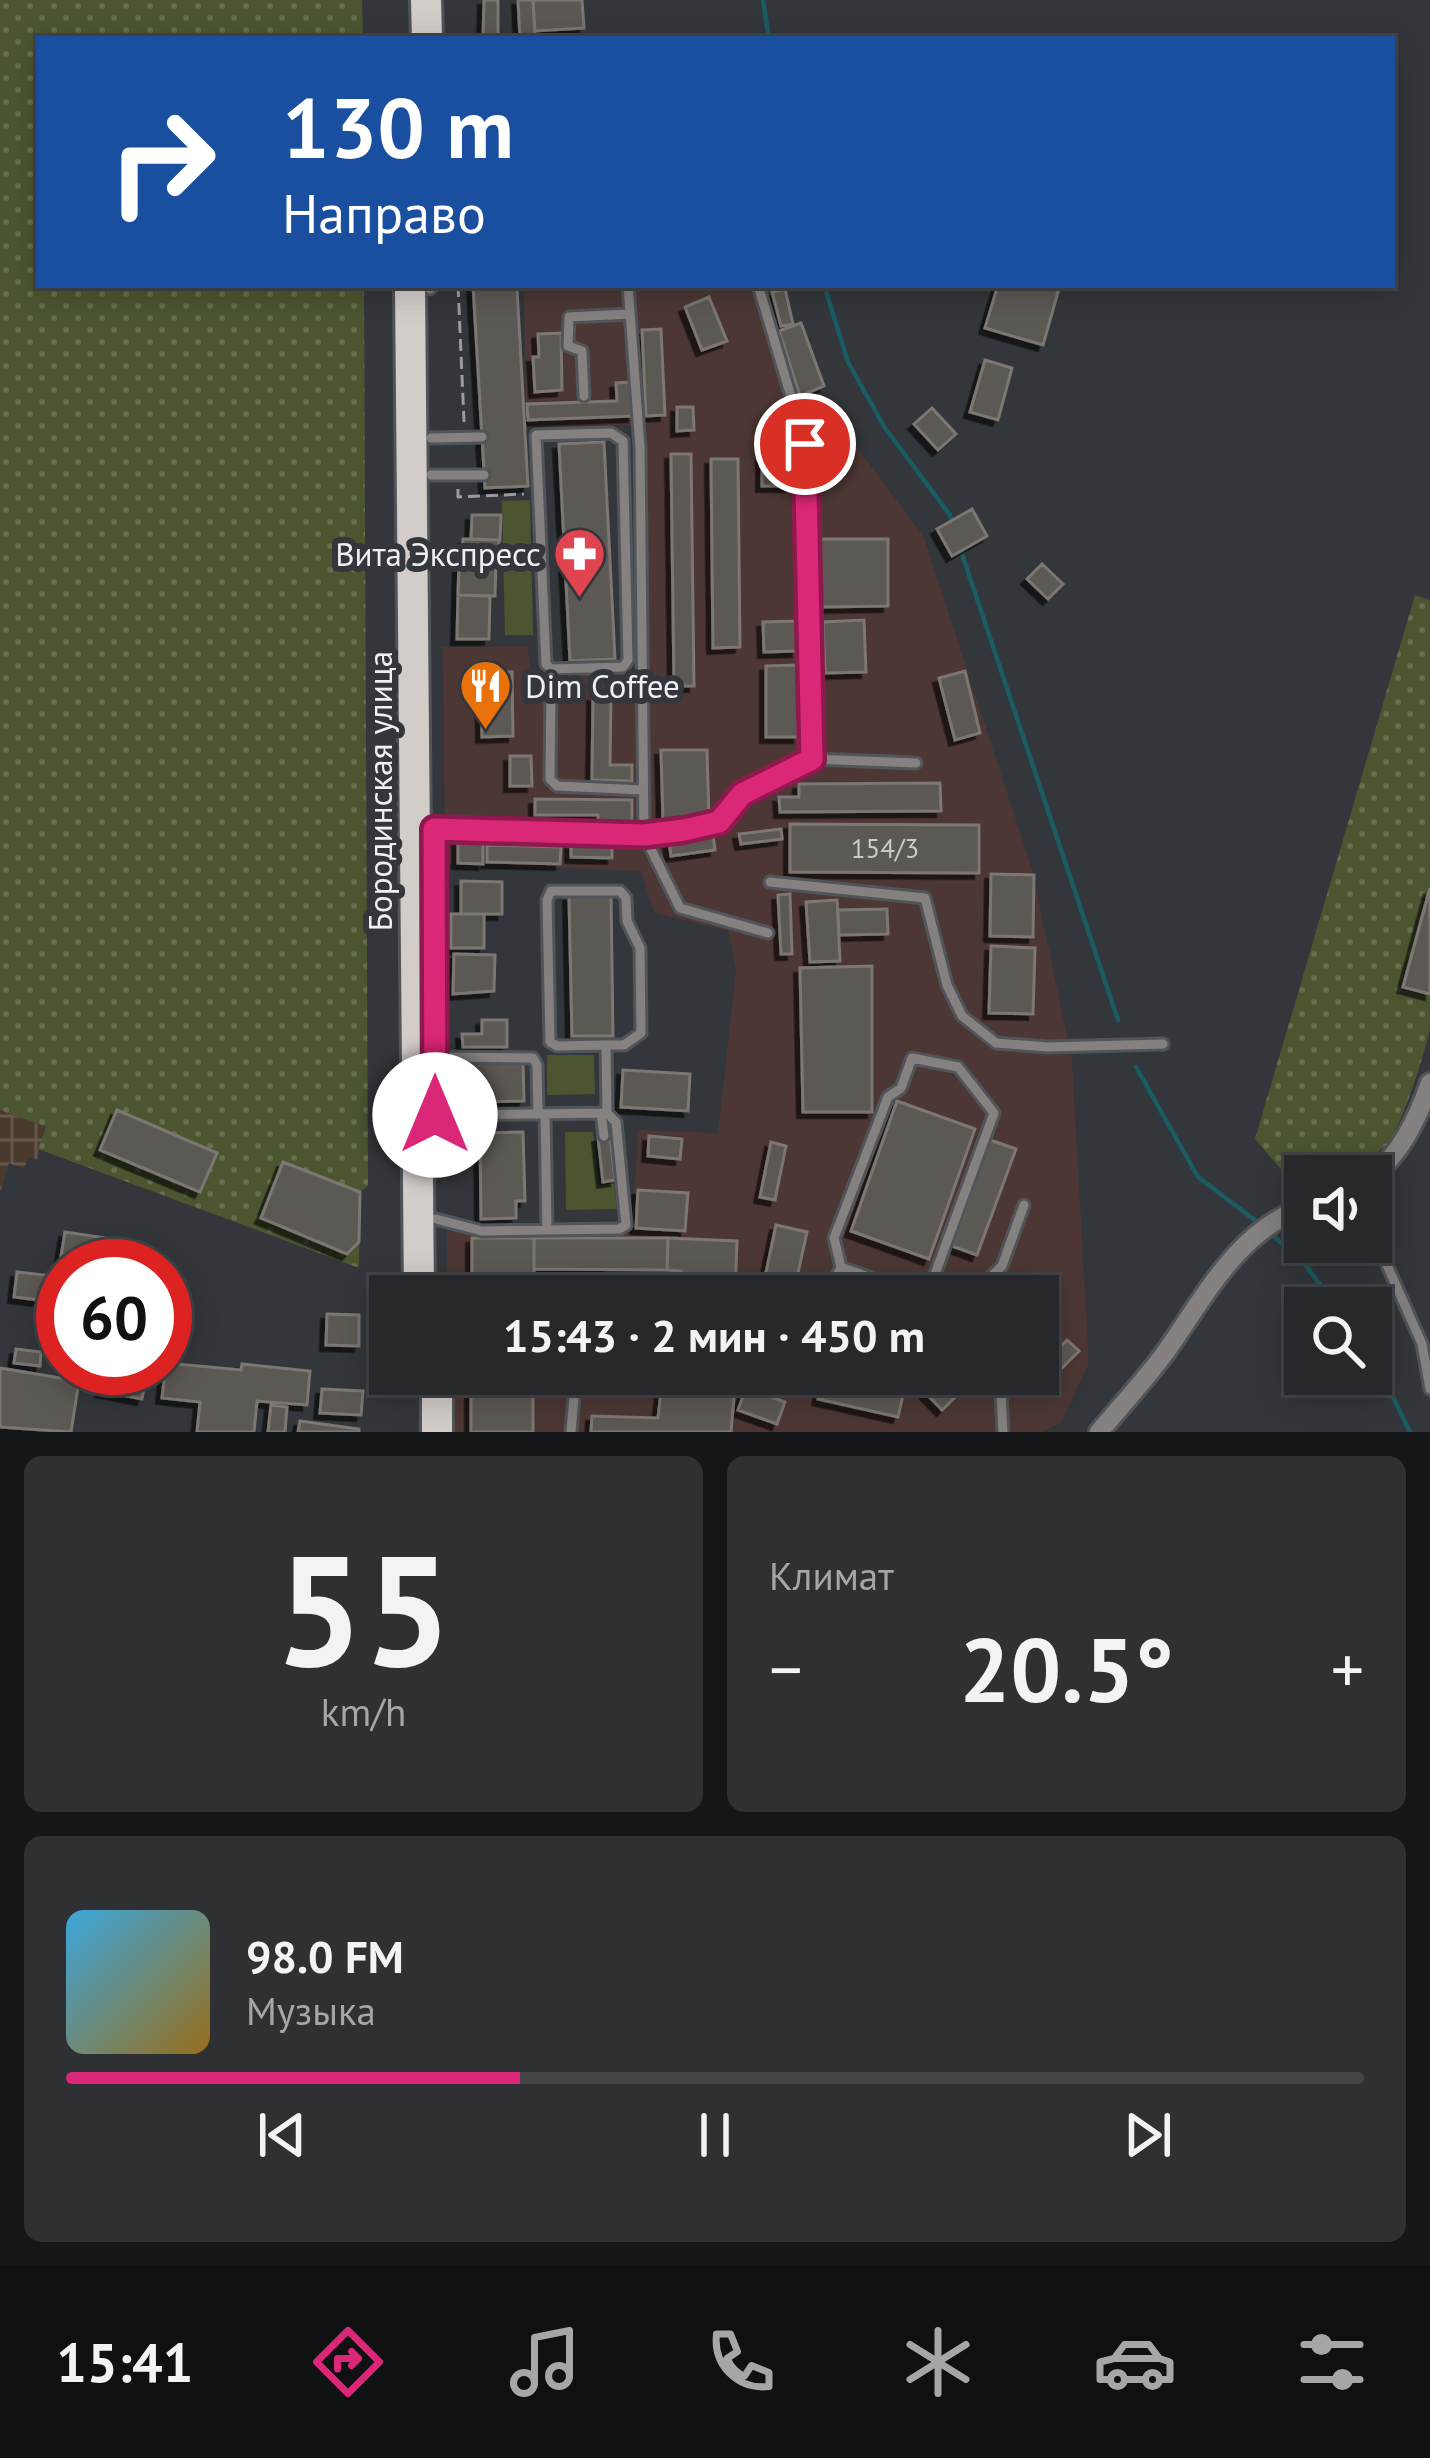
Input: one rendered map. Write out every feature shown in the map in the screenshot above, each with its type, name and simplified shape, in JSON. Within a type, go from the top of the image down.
[{"type":"main road","points":[[407,0],[407,36]]},
{"type":"main road","points":[[426,0],[427,36]]},
{"type":"main road","name":"Бородинская улица","points":[[433,288],[444,475],[434,829],[436,1275]]},
{"type":"main road","name":"Бородинская улица","points":[[419,1275],[433,288]]},
{"type":"main road","points":[[419,1395],[419,1432]]},
{"type":"main road","points":[[437,1395],[437,1432]]},
{"type":"street","points":[[1392,1156],[1416,1123],[1430,1083]]},
{"type":"street","points":[[1099,1432],[1162,1357],[1219,1274],[1259,1230],[1284,1218]]},
{"type":"lane","points":[[628,288],[640,447],[644,835],[680,908],[768,933]]},
{"type":"lane","points":[[759,288],[805,444],[812,759]]},
{"type":"lane","points":[[584,396],[582,351],[568,346],[569,317],[630,314]]},
{"type":"lane","points":[[611,433],[622,441],[628,660],[623,667],[551,669],[546,664],[538,494],[530,435],[611,433]]},
{"type":"lane","points":[[443,438],[482,437]]},
{"type":"lane","points":[[444,475],[484,475]]},
{"type":"lane","points":[[551,684],[550,778],[557,786],[643,790]]},
{"type":"lane","points":[[434,829],[644,835],[719,822],[742,794],[812,759],[916,763]]},
{"type":"lane","points":[[770,882],[925,898],[947,985],[962,1016],[996,1043],[1163,1044]]},
{"type":"lane","points":[[615,889],[626,898],[627,921],[640,948],[641,1033],[624,1045],[606,1046],[550,1042],[547,900],[551,891],[615,889]]},
{"type":"lane","points":[[604,1136],[606,1046]]},
{"type":"lane","points":[[435,1057],[533,1058],[537,1064],[547,1230]]},
{"type":"lane","points":[[837,1275],[841,1267],[834,1238],[887,1096],[901,1088],[912,1058],[958,1067],[994,1113],[932,1275]]},
{"type":"lane","points":[[435,1115],[604,1113],[616,1122],[626,1225],[619,1229],[482,1231],[436,1220]]},
{"type":"lane","points":[[993,1275],[1002,1266],[1024,1205]]},
{"type":"lane","points":[[1386,1263],[1422,1344],[1430,1389]]},
{"type":"lane","points":[[841,1267],[864,1275]]},
{"type":"lane","points":[[571,1432],[574,1395]]},
{"type":"lane","points":[[1001,1395],[1003,1432]]},
{"type":"path","points":[[433,288],[464,424],[443,438]]},
{"type":"path","points":[[444,475],[458,497],[538,494]]},
{"type":"shaded area","points":[[524,288],[764,288],[808,425],[834,417],[923,535],[1032,869],[1072,1060],[1089,1363],[1061,1423],[1042,1432],[446,1432],[446,1395],[1059,1395],[1059,1275],[447,1275],[447,1231],[632,1234],[638,1130],[718,1133],[736,970],[728,931],[654,913],[641,871],[445,864],[443,647],[528,646],[530,675],[648,673],[647,425],[526,426]]},
{"type":"shaded area","points":[[0,1110],[46,1127],[37,1159],[28,1157],[24,1169],[9,1163],[0,1193]]},
{"type":"green space","points":[[0,0],[362,0],[363,36],[36,36],[36,288],[364,288],[368,1186],[360,1192],[359,1268],[38,1149],[46,1127],[0,1110]]},
{"type":"green space","points":[[530,500],[533,635],[505,635],[502,501]]},
{"type":"green space","points":[[1415,595],[1430,600],[1430,1029],[1418,1073],[1392,1137],[1373,1155],[1284,1155],[1284,1173],[1255,1139]]},
{"type":"green space","points":[[547,1055],[594,1055],[595,1094],[547,1095]]},
{"type":"green space","points":[[565,1132],[593,1132],[599,1185],[614,1184],[617,1209],[566,1210]]},
{"type":"building","points":[[484,0],[498,0],[498,36],[483,36]]},
{"type":"building","points":[[518,0],[533,0],[535,36],[520,36]]},
{"type":"building","points":[[533,0],[582,0],[584,28],[535,31]]},
{"type":"building","points":[[473,288],[517,289],[528,486],[485,488]]},
{"type":"building","points":[[997,288],[1059,288],[1043,345],[985,328]]},
{"type":"building","points":[[785,289],[793,324],[781,326],[772,292]]},
{"type":"building","points":[[709,297],[727,341],[702,350],[685,307]]},
{"type":"building","points":[[801,323],[824,386],[800,396],[779,331]]},
{"type":"building","points":[[661,329],[665,415],[646,416],[642,330]]},
{"type":"building","points":[[561,333],[562,390],[535,392],[533,357],[539,357],[538,334]]},
{"type":"building","points":[[985,360],[1012,368],[998,420],[970,412]]},
{"type":"building","points":[[632,382],[633,416],[528,420],[527,404],[617,401],[616,383]]},
{"type":"building","points":[[677,407],[693,407],[694,430],[677,431]]},
{"type":"building","points":[[932,408],[956,434],[938,450],[914,424]]},
{"type":"building","points":[[604,442],[615,659],[570,661],[559,444]]},
{"type":"building","points":[[671,454],[691,454],[694,686],[674,686]]},
{"type":"building","points":[[790,454],[790,486],[762,486],[762,455]]},
{"type":"building","points":[[711,459],[738,459],[740,647],[713,648]]},
{"type":"building","points":[[972,509],[987,536],[952,556],[937,529]]},
{"type":"building","points":[[472,515],[501,515],[500,540],[471,539]]},
{"type":"building","points":[[463,539],[499,540],[498,563],[462,562]]},
{"type":"building","points":[[820,539],[888,539],[888,606],[821,607]]},
{"type":"building","points":[[459,562],[496,563],[495,596],[458,595]]},
{"type":"building","points":[[1042,564],[1063,584],[1048,599],[1027,579]]},
{"type":"building","points":[[458,595],[490,596],[489,639],[457,639]]},
{"type":"building","points":[[864,620],[866,672],[825,673],[823,622]]},
{"type":"building","points":[[796,621],[797,651],[764,652],[763,622]]},
{"type":"building","points":[[797,665],[798,737],[766,737],[766,666]]},
{"type":"building","points":[[965,671],[980,733],[955,740],[939,678]]},
{"type":"building","points":[[481,672],[512,672],[513,736],[482,737]]},
{"type":"building","points":[[593,696],[611,697],[610,765],[632,765],[632,781],[592,780]]},
{"type":"building","points":[[661,750],[707,750],[709,820],[663,821]]},
{"type":"building","points":[[510,756],[531,756],[532,786],[510,786]]},
{"type":"building","points":[[940,783],[941,811],[780,812],[779,797],[799,797],[799,784]]},
{"type":"building","points":[[535,799],[632,800],[632,825],[598,825],[598,815],[535,815]]},
{"type":"building","points":[[790,824],[979,825],[979,873],[790,872]]},
{"type":"building","points":[[781,829],[782,839],[741,844],[739,834]]},
{"type":"building","points":[[713,835],[715,850],[671,856],[669,841]]},
{"type":"building","points":[[458,841],[483,842],[483,864],[458,863]]},
{"type":"building","points":[[571,844],[612,845],[612,858],[571,857]]},
{"type":"building","points":[[487,845],[561,847],[560,864],[487,862]]},
{"type":"building","points":[[991,874],[1034,875],[1033,937],[990,936]]},
{"type":"building","points":[[461,881],[502,882],[502,914],[461,914]]},
{"type":"building","points":[[1430,888],[1430,994],[1403,987]]},
{"type":"building","points":[[790,894],[792,954],[781,954],[778,895]]},
{"type":"building","points":[[611,895],[613,1036],[572,1036],[569,896]]},
{"type":"building","points":[[837,900],[840,961],[810,962],[806,902]]},
{"type":"building","points":[[887,909],[888,934],[839,935],[838,910]]},
{"type":"building","points":[[451,914],[484,914],[484,948],[451,948]]},
{"type":"building","points":[[991,946],[1035,948],[1033,1014],[989,1013]]},
{"type":"building","points":[[454,954],[495,955],[494,991],[453,994]]},
{"type":"building","points":[[872,966],[872,1112],[803,1112],[800,968]]},
{"type":"building","points":[[482,1020],[507,1020],[507,1047],[463,1047],[462,1034],[482,1034]]},
{"type":"building","points":[[471,1061],[523,1061],[524,1101],[472,1102]]},
{"type":"building","points":[[623,1070],[690,1074],[688,1111],[621,1107]]},
{"type":"building","points":[[897,1101],[975,1129],[929,1259],[851,1231]]},
{"type":"building","points":[[117,1110],[217,1153],[200,1192],[100,1150]]},
{"type":"building","points":[[523,1132],[525,1201],[516,1201],[516,1218],[481,1219],[480,1133]]},
{"type":"building","points":[[610,1136],[615,1180],[603,1182],[598,1137]]},
{"type":"building","points":[[649,1136],[682,1139],[680,1159],[648,1156]]},
{"type":"building","points":[[990,1140],[1016,1149],[977,1255],[952,1246]]},
{"type":"building","points":[[771,1142],[786,1146],[775,1200],[760,1197]]},
{"type":"building","points":[[283,1162],[360,1192],[359,1242],[347,1254],[261,1218]]},
{"type":"building","points":[[638,1190],[688,1193],[685,1231],[636,1228]]},
{"type":"building","points":[[776,1225],[807,1232],[798,1275],[765,1275]]},
{"type":"building","points":[[65,1232],[112,1239],[64,1239]]},
{"type":"building","points":[[472,1238],[534,1238],[534,1275],[472,1275]]},
{"type":"building","points":[[534,1238],[668,1238],[667,1270],[534,1269]]},
{"type":"building","points":[[668,1238],[737,1241],[736,1275],[681,1275],[681,1271],[667,1270]]},
{"type":"building","points":[[17,1272],[36,1274],[36,1300],[14,1297]]},
{"type":"building","points":[[327,1314],[359,1315],[359,1346],[326,1345]]},
{"type":"building","points":[[1067,1340],[1079,1351],[1059,1371],[1059,1348]]},
{"type":"building","points":[[16,1349],[36,1351],[36,1366],[14,1363]]},
{"type":"building","points":[[242,1364],[310,1371],[307,1405],[257,1401],[254,1432],[197,1432],[200,1402],[162,1398],[192,1395],[192,1365],[241,1370]]},
{"type":"building","points":[[0,1368],[36,1374],[36,1395],[77,1395],[71,1432],[0,1427]]},
{"type":"building","points":[[322,1389],[363,1391],[361,1415],[320,1413]]},
{"type":"building","points":[[471,1395],[533,1395],[533,1432],[471,1432]]},
{"type":"building","points":[[661,1395],[734,1395],[731,1432],[591,1432],[592,1416],[658,1418]]},
{"type":"building","points":[[743,1395],[766,1395],[785,1402],[777,1424],[738,1410]]},
{"type":"building","points":[[819,1395],[903,1395],[898,1417],[818,1399]]},
{"type":"building","points":[[928,1395],[957,1395],[942,1410]]},
{"type":"building","points":[[271,1405],[287,1407],[285,1432],[268,1432]]},
{"type":"building","points":[[300,1421],[359,1429],[359,1432],[298,1432]]},
{"type":"waterway","points":[[763,0],[769,36]]},
{"type":"waterway","points":[[825,288],[848,362],[885,428],[950,515],[953,526]]},
{"type":"waterway","points":[[960,548],[1118,1020]]},
{"type":"waterway","points":[[1136,1067],[1198,1177],[1260,1224]]},
{"type":"waterway","points":[[1269,1232],[1322,1287]]},
{"type":"waterway","points":[[1392,1395],[1410,1432]]},
{"type":"place","name":"Вита Экспресс","points":[[580,599]]},
{"type":"place","name":"Dim Coffee","points":[[486,731]]},
{"type":"route","points":[[435,1115],[434,829],[644,835],[684,830],[719,822],[742,794],[812,759],[805,444]]}]
